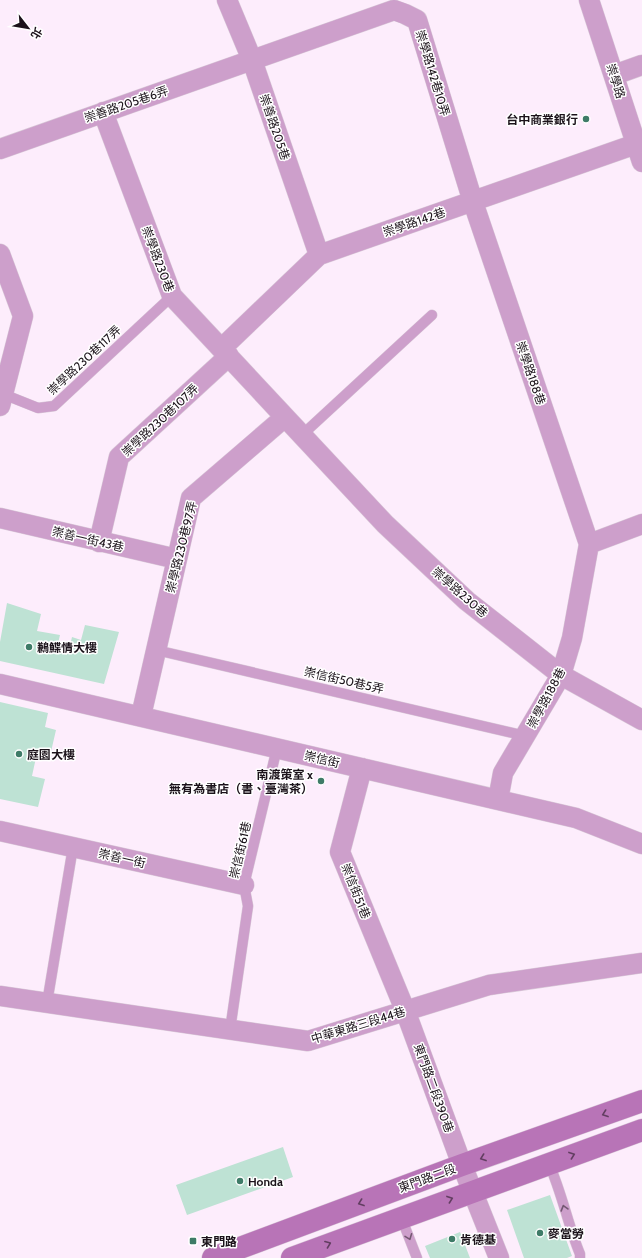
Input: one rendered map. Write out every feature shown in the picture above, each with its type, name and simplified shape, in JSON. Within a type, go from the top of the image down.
[{"type":"main road","name":"東門路二段","points":[[213,1258],[462,1165],[642,1101]]},
{"type":"main road","points":[[292,1258],[642,1130]]},
{"type":"street","name":"崇善路205巷","points":[[227,0],[252,60],[319,255]]},
{"type":"street","name":"崇學路","points":[[589,0],[639,153]]},
{"type":"street","name":"崇學路142巷10弄","points":[[252,60],[394,10],[417,20],[473,202]]},
{"type":"street","name":"崇善路205巷6弄","points":[[0,149],[252,60]]},
{"type":"street","points":[[614,74],[642,65]]},
{"type":"street","name":"崇學路230巷","points":[[102,112],[172,296],[385,524],[467,600],[561,675],[642,720]]},
{"type":"street","name":"崇學路142巷","points":[[225,352],[319,255],[473,202],[639,153]]},
{"type":"street","name":"崇學路188巷","points":[[473,202],[589,544],[572,638],[561,675],[503,773],[498,800]]},
{"type":"street","points":[[0,254],[23,316],[1,400]]},
{"type":"street","name":"崇學路230巷107弄","points":[[99,542],[119,457],[225,352]]},
{"type":"street","name":"崇學路230巷97弄","points":[[141,716],[191,498],[285,417]]},
{"type":"street","name":"崇善一街43巷","points":[[0,518],[177,559]]},
{"type":"street","points":[[589,544],[642,524]]},
{"type":"street","name":"崇信街","points":[[0,684],[576,818],[642,844]]},
{"type":"street","name":"崇信街51巷","points":[[362,768],[340,852],[405,1010]]},
{"type":"street","name":"崇善一街","points":[[0,831],[244,886]]},
{"type":"street","name":"中華東路三段44巷","points":[[0,996],[308,1041],[489,985],[642,963]]},
{"type":"street","name":"東門路二段390巷","points":[[405,1010],[462,1165],[499,1258]]},
{"type":"lane","name":"崇學路230巷117弄","points":[[1,400],[38,408],[54,406],[172,296]]},
{"type":"lane","points":[[302,435],[432,315]]},
{"type":"lane","name":"崇信街50巷5弄","points":[[156,650],[526,736]]},
{"type":"lane","name":"崇信街61巷","points":[[230,1030],[248,906],[244,886],[277,748]]},
{"type":"lane","points":[[47,1003],[73,847]]},
{"type":"lane","points":[[549,1164],[571,1232],[580,1254],[580,1258]]},
{"type":"lane","points":[[401,1217],[417,1258]]},
{"type":"building","name":"鶼鰈情大樓","points":[[7,603],[41,614],[37,631],[60,635],[56,652],[68,654],[72,637],[81,640],[85,625],[119,632],[104,684],[0,661],[0,642]]},
{"type":"building","name":"庭園大樓","points":[[0,702],[48,713],[45,727],[56,730],[50,756],[37,753],[32,776],[45,779],[38,807],[0,799]]},
{"type":"building","points":[[283,1147],[293,1177],[187,1215],[176,1185]]},
{"type":"building","name":"麥當勞","points":[[550,1195],[572,1256],[567,1258],[524,1258],[507,1210]]},
{"type":"building","name":"肯德基","points":[[460,1232],[470,1258],[430,1258],[425,1246]]},
{"type":"place","name":"台中商業銀行","points":[[586,119]]},
{"type":"place","name":"鶼鰈情大樓","points":[[29,647]]},
{"type":"place","name":"庭園大樓","points":[[19,754]]},
{"type":"place","name":"南渡策室 x 無有為書店（書、臺灣茶）","points":[[321,781]]},
{"type":"place","name":"Honda","points":[[240,1181]]},
{"type":"place","name":"麥當勞","points":[[540,1233]]},
{"type":"place","name":"肯德基","points":[[452,1239]]},
{"type":"place","name":"東門路","points":[[193,1241]]}]
